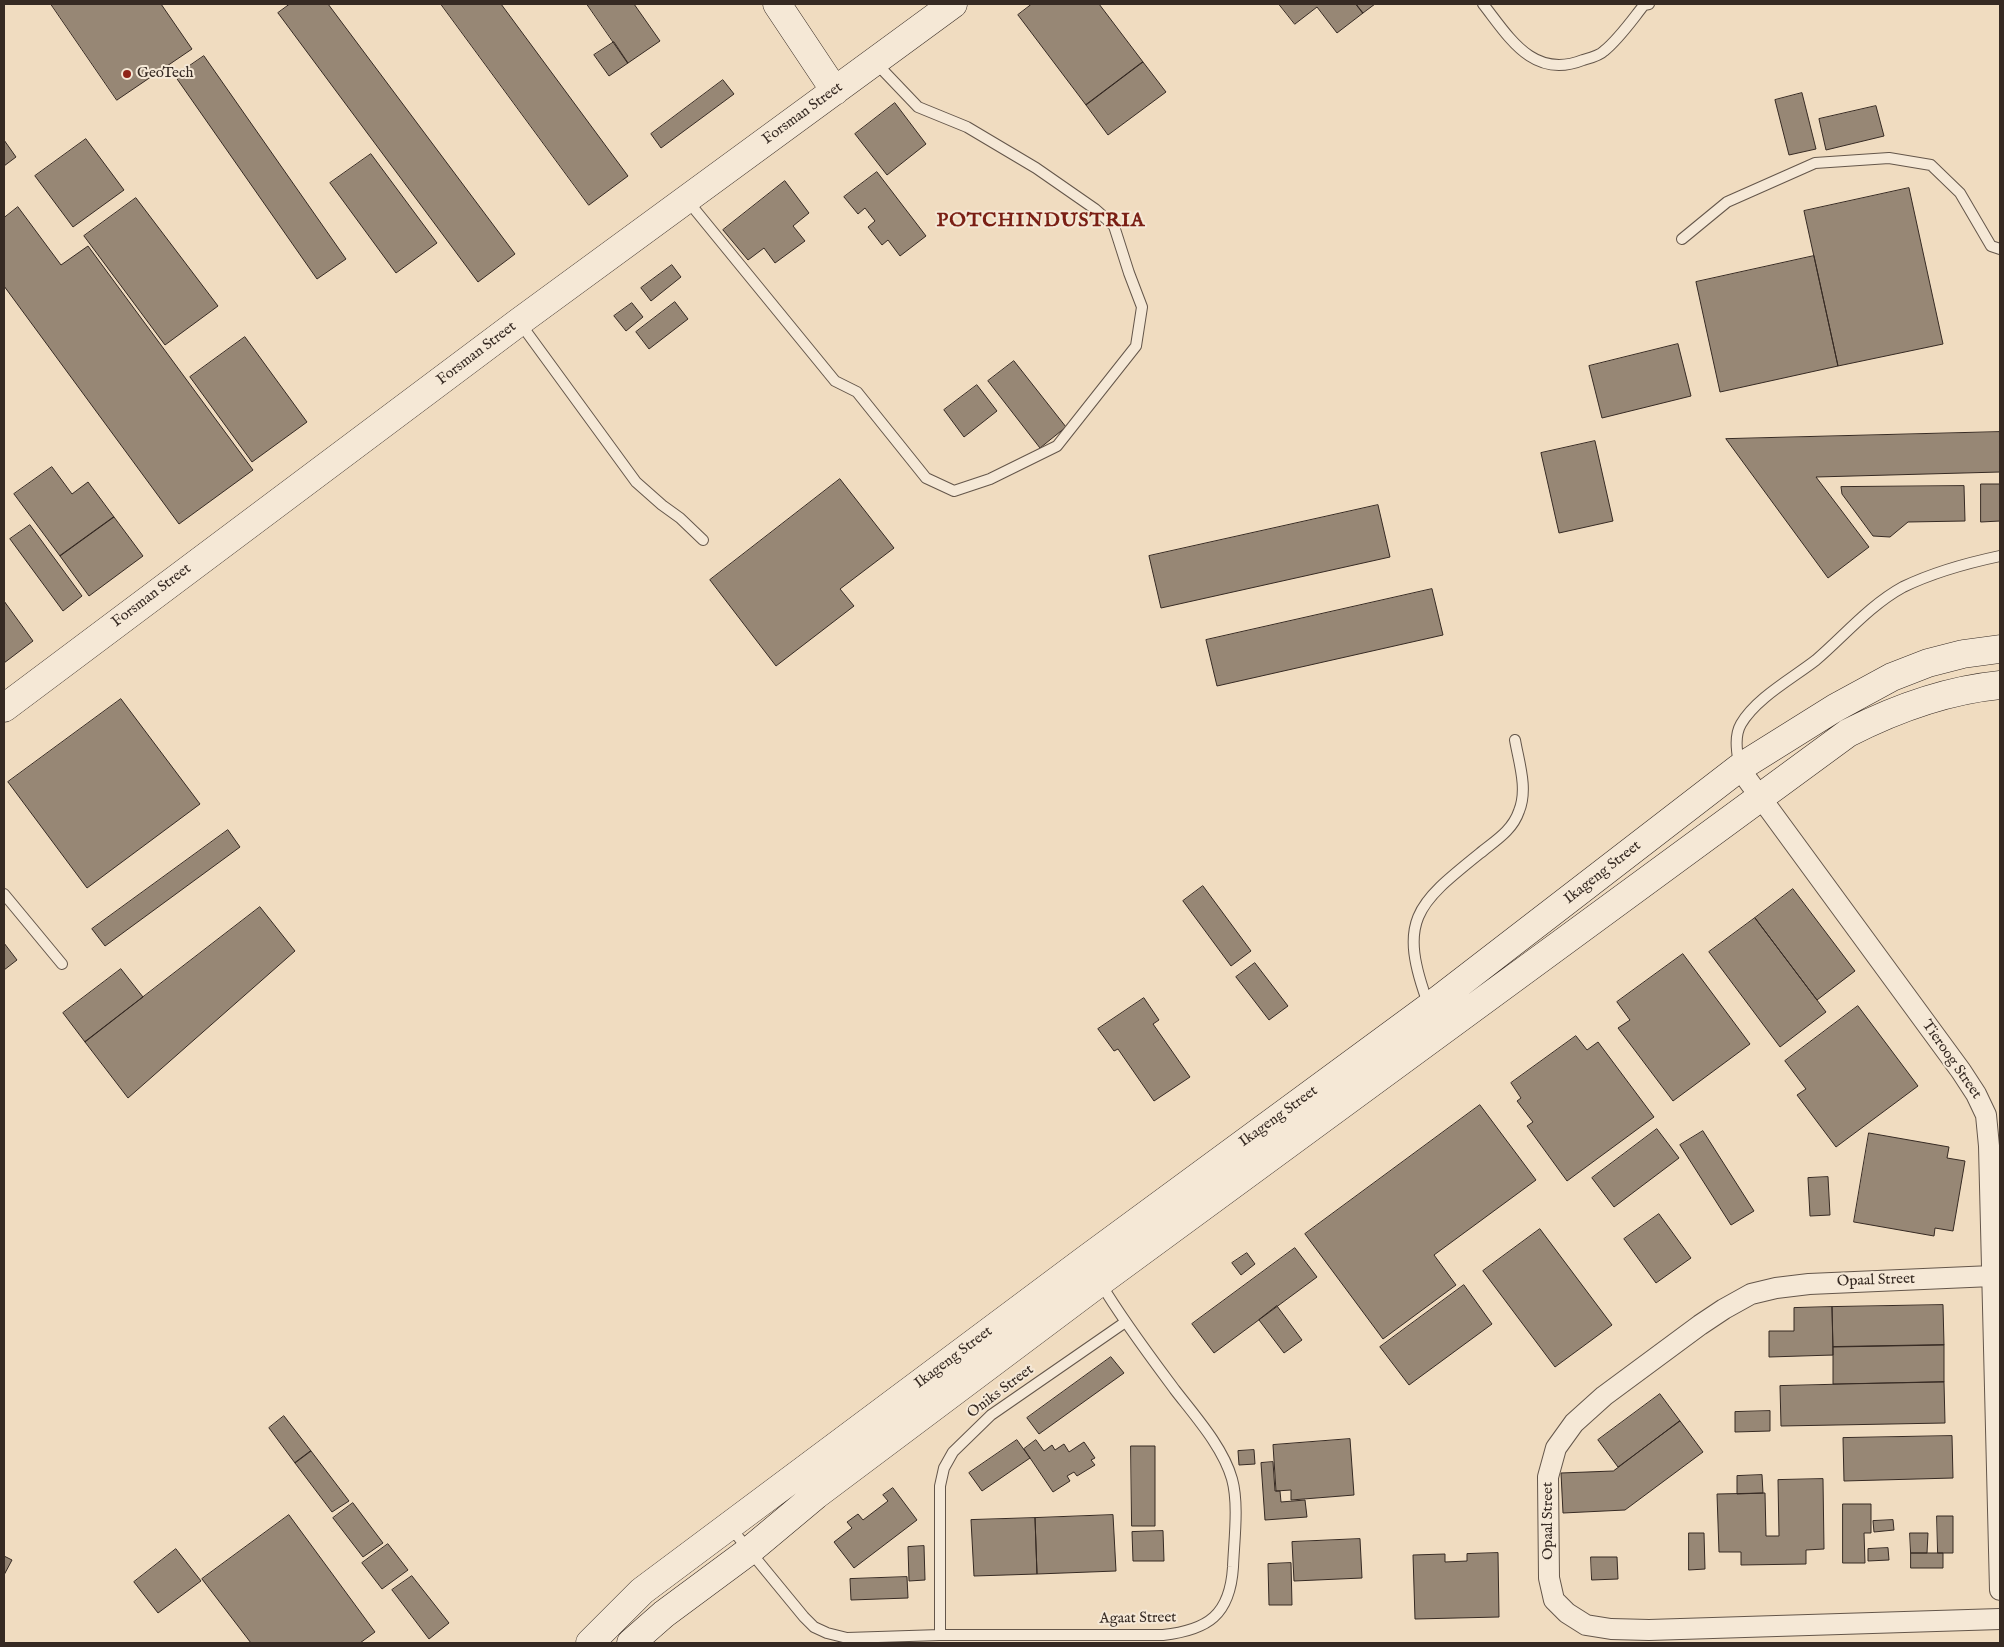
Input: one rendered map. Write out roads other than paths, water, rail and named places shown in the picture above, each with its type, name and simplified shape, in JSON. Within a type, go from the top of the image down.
[{"type":"street","points":[[777,4],[835,91]]},
{"type":"street","name":"Forsman Street","points":[[4,708],[519,322],[953,4]]},
{"type":"street","name":"Ikageng Street","points":[[1438,1018],[1518,938],[1739,768],[1834,708],[1892,677],[1928,663],[1963,654],[2000,649]]},
{"type":"street","name":"Ikageng Street","points":[[590,1643],[642,1591],[730,1526],[1092,1271],[1438,1018],[1536,962],[1848,733],[1876,719],[1944,695],[2000,685]]},
{"type":"street","name":"Tieroog Street","points":[[1739,768],[1976,1094],[1986,1115],[1989,1146],[2000,1590]]},
{"type":"street","points":[[1518,938],[1536,962]]},
{"type":"street","name":"Ikageng Street","points":[[631,1643],[664,1614],[749,1551],[1092,1271]]},
{"type":"street","name":"Opaal Street","points":[[1992,1276],[1809,1284],[1776,1288],[1751,1294],[1724,1309],[1604,1396],[1574,1423],[1556,1448],[1548,1477],[1548,1554],[1549,1578],[1554,1600],[1566,1613],[1586,1625],[1611,1629],[1659,1630],[2000,1619]]},
{"type":"lane","points":[[1484,4],[1524,53],[1539,62],[1556,65],[1576,63],[1603,52],[1645,4]]},
{"type":"lane","points":[[686,200],[835,381],[858,392],[926,478],[954,492],[990,479],[1057,446],[1136,346],[1142,308],[1114,226],[1095,209],[1036,168],[967,127],[918,107],[875,62]]},
{"type":"lane","points":[[1682,239],[1726,202],[1815,163],[1890,158],[1932,165],[1960,193],[1991,246],[2000,249]]},
{"type":"lane","points":[[519,322],[636,482],[680,518],[703,540]]},
{"type":"lane","points":[[1739,768],[1737,742],[1741,724],[1754,708],[1816,659],[1867,614],[1902,588],[1934,573],[2000,556]]},
{"type":"lane","points":[[1438,1018],[1419,978],[1413,935],[1415,923],[1428,899],[1448,880],[1508,831],[1520,811],[1524,787],[1515,740]]},
{"type":"lane","points":[[4,894],[62,964]]},
{"type":"lane","name":"Agaat Street","points":[[730,1526],[814,1627],[827,1633],[847,1638],[940,1635],[1163,1634],[1188,1632],[1205,1624],[1219,1612],[1228,1596],[1232,1573],[1235,1518],[1232,1480],[1216,1446],[1124,1323],[1092,1271]]},
{"type":"lane","name":"Oniks Street","points":[[940,1635],[940,1486],[944,1468],[953,1452],[991,1414],[1124,1323]]},
{"type":"place","name":"GeoTech","points":[[127,74]]},
{"type":"district","name":"POTCHINDUSTRIA","points":[[1041,222]]}]
